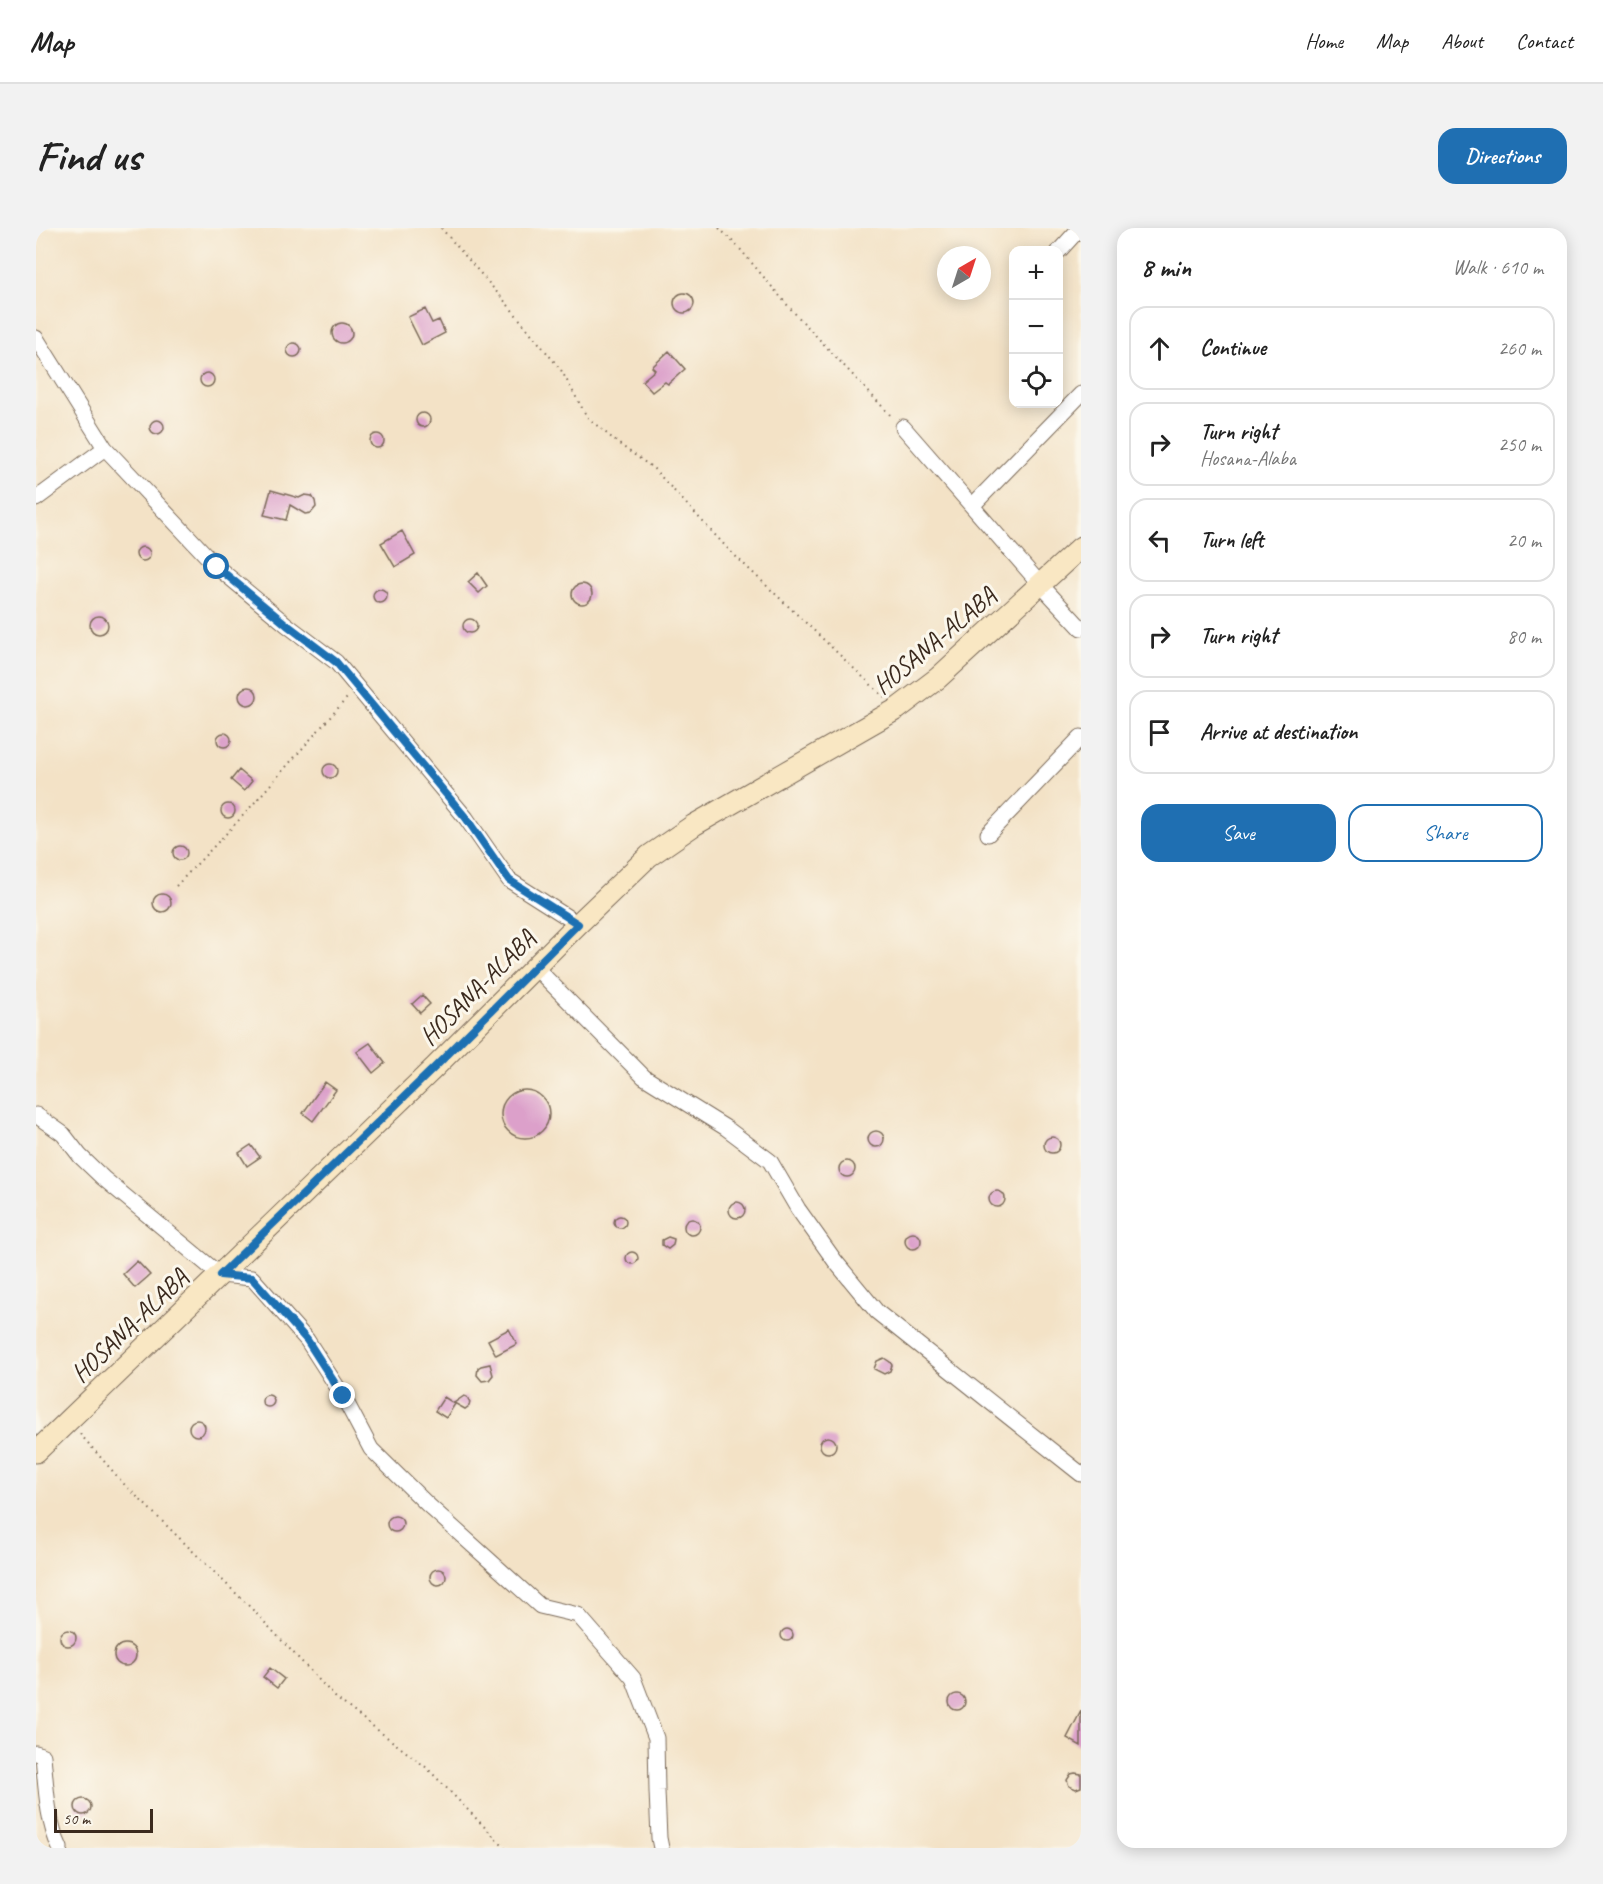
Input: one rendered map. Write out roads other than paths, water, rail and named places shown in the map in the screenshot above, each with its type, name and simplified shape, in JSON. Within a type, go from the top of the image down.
[{"type":"main road","name":"HOSANA-ALABA","points":[[36,1452],[435,1067],[649,856],[694,825],[897,710],[938,678],[1081,547]]},
{"type":"street","points":[[1063,247],[1080,228]]},
{"type":"street","points":[[36,338],[105,448],[217,567],[336,662],[466,818],[509,880],[578,924]]},
{"type":"street","points":[[972,506],[1081,394]]},
{"type":"street","points":[[903,428],[1040,585],[1081,628]]},
{"type":"street","points":[[36,499],[105,448]]},
{"type":"street","points":[[988,834],[1081,737]]},
{"type":"street","points":[[535,967],[644,1077],[726,1128],[770,1161],[798,1209],[877,1312],[1081,1474]]},
{"type":"street","points":[[36,1115],[63,1134],[80,1156],[103,1179],[220,1275],[252,1278],[307,1340],[343,1396],[372,1449],[427,1504],[540,1606],[578,1615],[633,1678],[656,1738],[661,1848]]},
{"type":"street","points":[[36,1753],[43,1756],[47,1796],[55,1838],[60,1848]]}]
